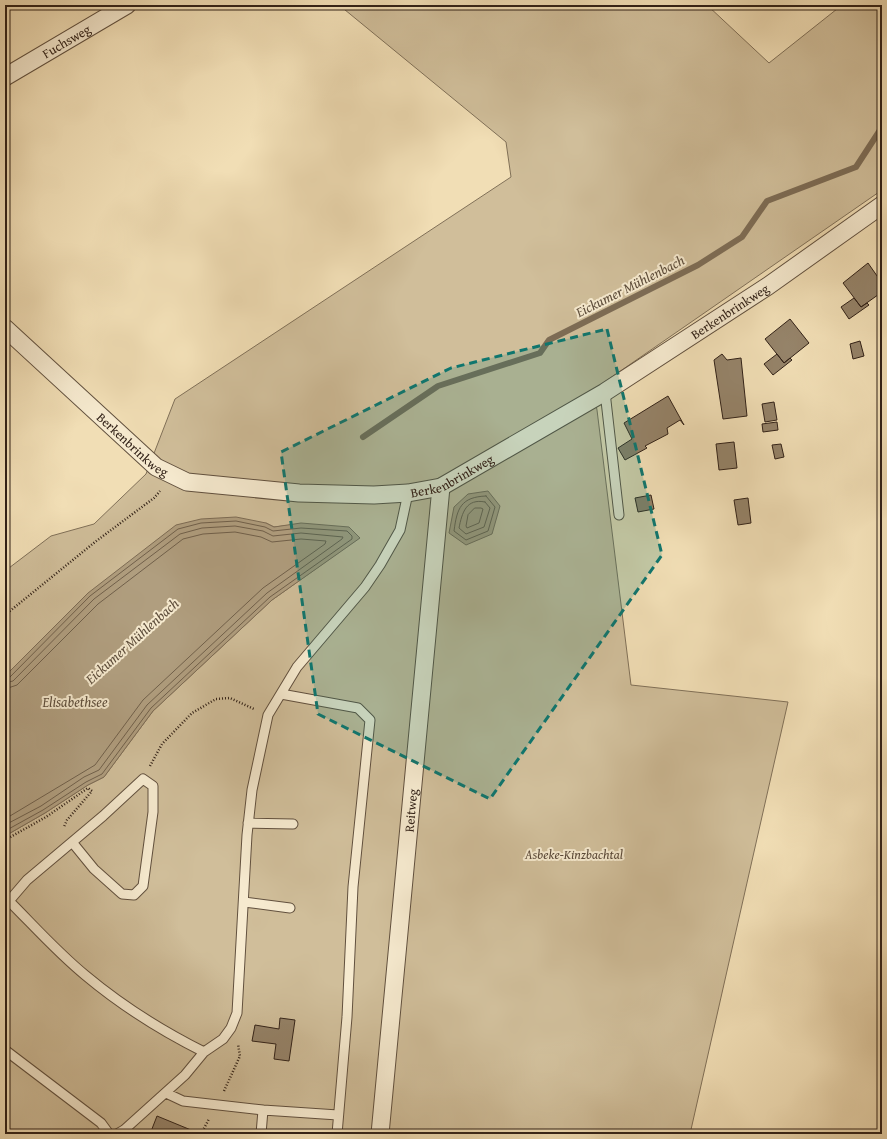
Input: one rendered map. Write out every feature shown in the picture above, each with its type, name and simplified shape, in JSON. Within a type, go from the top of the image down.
[{"type":"street","name":"Fuchsweg","points":[[5,77],[127,5]]},
{"type":"street","name":"Berkenbrinkweg","points":[[5,328],[156,467],[172,476],[187,482],[299,493],[374,495],[408,493],[441,487],[605,392],[768,286],[882,205]]},
{"type":"street","name":"Reitweg","points":[[380,1134],[441,487]]},
{"type":"lane","points":[[605,392],[618,514]]},
{"type":"lane","points":[[117,1134],[124,1130],[166,1093],[204,1052],[222,1039],[231,1028],[238,1013],[248,823],[253,783],[268,715],[297,668],[365,587],[380,565],[400,530],[408,493]]},
{"type":"lane","points":[[281,694],[358,708],[370,720],[353,887],[348,1017],[337,1134]]},
{"type":"lane","points":[[72,842],[94,869],[122,894],[134,895],[143,886],[153,812],[154,786],[143,779],[27,880],[7,902],[84,974],[120,1003],[169,1035],[204,1052]]},
{"type":"lane","points":[[248,823],[293,824]]},
{"type":"lane","points":[[244,902],[290,908]]},
{"type":"lane","points":[[5,1050],[101,1123],[109,1134]]},
{"type":"lane","points":[[166,1093],[183,1101],[217,1106],[338,1115]]},
{"type":"lane","points":[[261,1134],[263,1110]]},
{"type":"path","points":[[5,616],[89,547],[154,498],[172,476]]},
{"type":"path","points":[[143,779],[162,744],[192,713],[216,699],[230,698],[268,715]]},
{"type":"path","points":[[5,840],[46,817],[88,788],[92,791],[67,820],[63,828]]},
{"type":"path","points":[[201,1134],[217,1106],[240,1056],[238,1039],[231,1028]]},
{"type":"highlighted area","points":[[607,329],[662,555],[490,799],[318,714],[281,452],[451,368]]},
{"type":"green space","name":"Asbeke-Kinzbachtal","points":[[339,5],[707,5],[769,63],[842,5],[882,5],[882,190],[593,390],[597,410],[631,685],[788,702],[690,1134],[5,1134],[5,836],[45,813],[88,785],[104,777],[153,711],[272,600],[359,538],[301,524],[274,527],[266,523],[5,676],[5,571],[51,536],[94,524],[146,474],[175,399],[511,177],[506,142]]},
{"type":"water","points":[[488,491],[500,506],[492,534],[466,545],[449,533],[454,507],[468,494]]},
{"type":"water","name":"Elisabethsee","points":[[236,517],[266,523],[274,527],[301,523],[349,527],[360,538],[272,600],[153,711],[104,777],[88,785],[45,813],[5,836],[5,676],[88,593],[176,525],[201,519]]},
{"type":"building","points":[[868,263],[882,283],[882,292],[861,307],[843,283]]},
{"type":"building","points":[[854,298],[861,307],[867,303],[869,305],[849,319],[841,307]]},
{"type":"building","points":[[790,319],[809,343],[784,363],[765,339]]},
{"type":"building","points":[[860,341],[864,356],[853,359],[850,344]]},
{"type":"building","points":[[722,354],[727,360],[741,358],[747,416],[723,419],[714,360]]},
{"type":"building","points":[[777,354],[784,363],[790,358],[792,360],[773,375],[764,364]]},
{"type":"building","points":[[668,396],[684,425],[680,420],[667,428],[668,434],[645,446],[647,448],[625,460],[618,448],[632,439],[624,423]]},
{"type":"building","points":[[774,402],[777,420],[765,422],[762,404]]},
{"type":"building","points":[[777,422],[778,430],[763,432],[762,424]]},
{"type":"building","points":[[734,442],[737,468],[719,470],[716,444]]},
{"type":"building","points":[[781,444],[784,457],[775,459],[772,445]]},
{"type":"building","points":[[651,495],[654,509],[638,512],[635,498]]},
{"type":"building","points":[[748,498],[751,523],[738,525],[734,500]]},
{"type":"building","points":[[280,1018],[295,1020],[289,1061],[274,1059],[276,1044],[252,1041],[255,1025],[279,1029]]},
{"type":"building","points":[[157,1116],[191,1130],[190,1134],[150,1134]]},
{"type":"waterway","name":"Eickumer Mühlenbach","points":[[363,437],[438,386],[540,353],[549,340],[698,265],[742,237],[767,201],[856,167],[882,127]]}]
